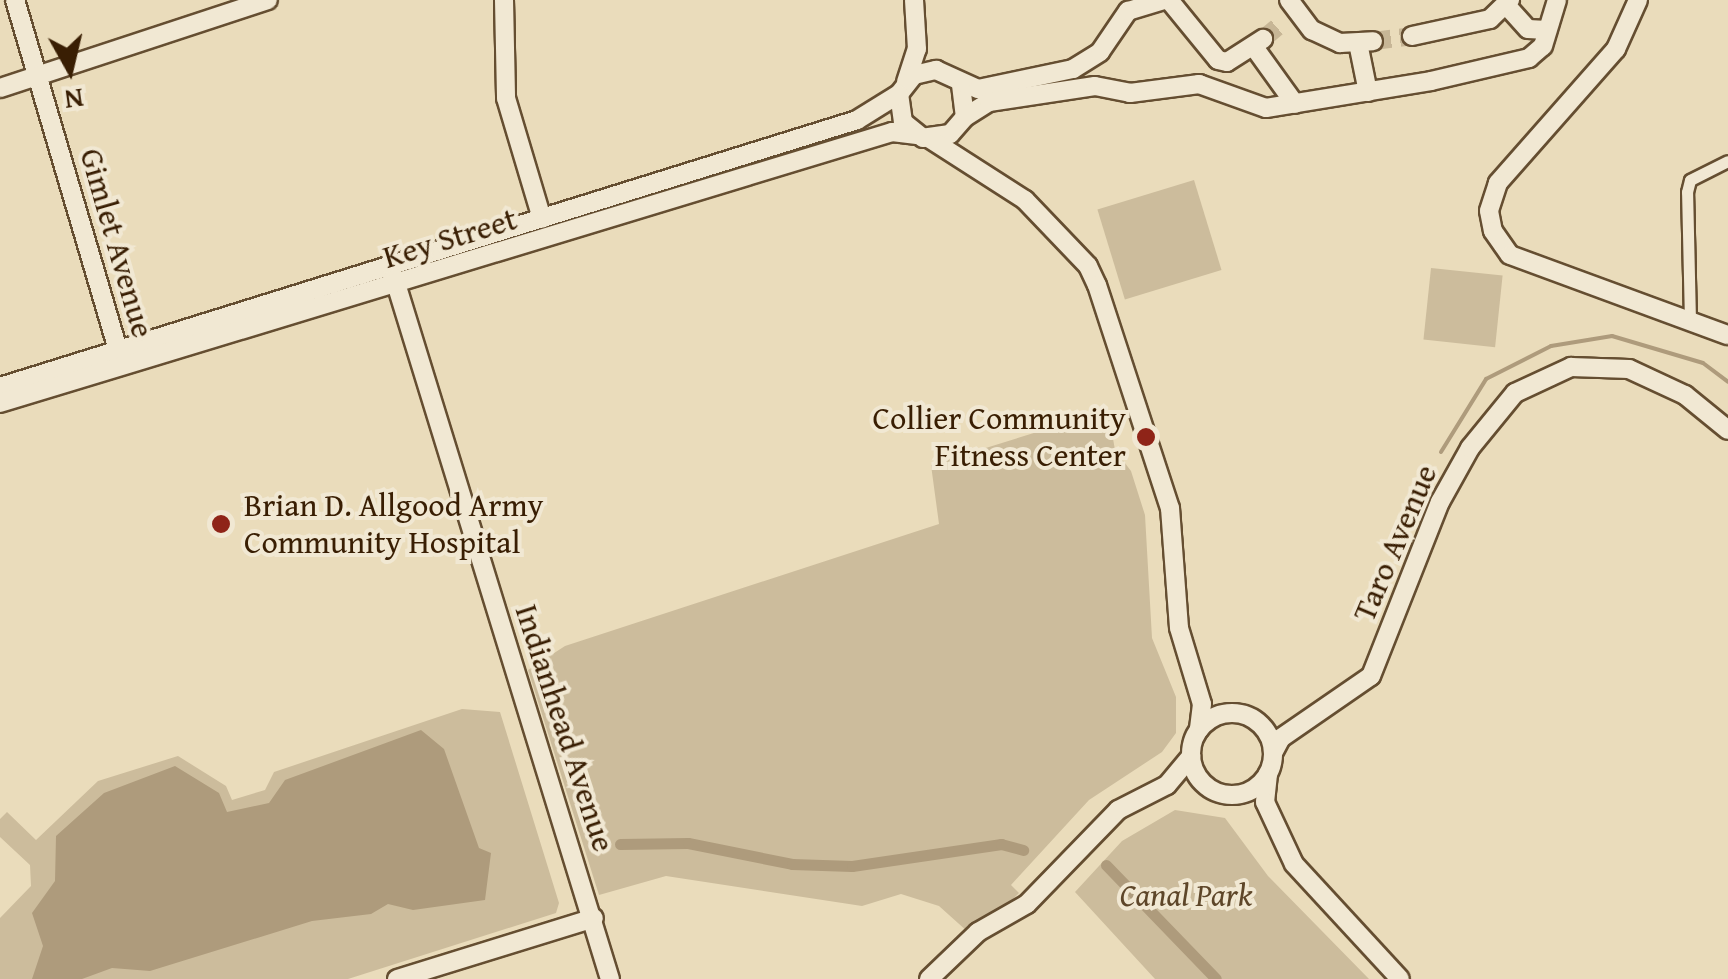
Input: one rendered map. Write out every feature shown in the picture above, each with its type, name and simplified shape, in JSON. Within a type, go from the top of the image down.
[{"type":"main road","name":"Gimlet Avenue","points":[[15,0],[121,361]]},
{"type":"main road","points":[[0,88],[268,0]]},
{"type":"main road","points":[[504,0],[506,98],[542,219]]},
{"type":"main road","points":[[914,0],[917,49],[902,88],[903,122],[968,160],[1040,214],[1097,285],[1170,508],[1179,628],[1202,704],[1191,756],[1152,794]]},
{"type":"main road","points":[[902,88],[925,70],[987,88],[1089,63],[1128,11],[1167,0],[1218,60],[1227,62],[1259,43],[1295,104]]},
{"type":"main road","points":[[924,137],[962,122],[989,102],[1094,86],[1130,93],[1199,84],[1266,108],[1368,92],[1529,58],[1543,46],[1556,0]]},
{"type":"main road","points":[[1638,0],[1616,49],[1498,183],[1490,211],[1493,231],[1510,256],[1728,334]]},
{"type":"main road","points":[[1412,36],[1490,18],[1509,3],[1528,29],[1547,30]]},
{"type":"main road","points":[[1282,23],[1293,5],[1312,30],[1366,42],[1368,92]]},
{"type":"main road","points":[[916,20],[923,42],[954,79],[968,160]]},
{"type":"main road","name":"Key Street","points":[[0,403],[390,266],[858,120],[902,88]]},
{"type":"main road","name":"Key Street","points":[[0,387],[121,361],[396,286],[892,132],[924,137]]},
{"type":"main road","name":"Indianhead Avenue","points":[[390,266],[610,979]]},
{"type":"main road","name":"Taro Avenue","points":[[1330,708],[1371,676],[1440,502],[1470,448],[1515,394],[1572,368],[1629,369],[1684,395],[1728,430]]},
{"type":"main road","points":[[1188,656],[1204,687],[1235,714],[1258,722],[1286,723],[1330,708]]},
{"type":"main road","points":[[1294,864],[1266,802],[1268,773],[1281,738],[1330,708]]},
{"type":"main road","points":[[1199,730],[1235,714]]},
{"type":"main road","points":[[1258,722],[1273,753]]},
{"type":"main road","points":[[1191,756],[1196,774],[1220,792],[1257,810],[1294,864],[1400,979]]},
{"type":"main road","points":[[929,979],[978,932],[1026,904],[1118,810],[1180,786],[1220,792],[1249,791],[1268,773]]},
{"type":"main road","points":[[397,979],[594,918]]},
{"type":"street","points":[[1690,321],[1690,180],[1728,162]]},
{"type":"green space","points":[[1194,180],[1221,270],[1125,299],[1097,210]]},
{"type":"green space","points":[[1431,268],[1503,276],[1495,347],[1423,340]]},
{"type":"green space","points":[[1108,410],[1115,450],[1131,471],[1145,515],[1152,638],[1176,697],[1176,733],[1162,752],[1089,800],[1011,885],[1019,893],[1002,910],[968,932],[939,906],[901,894],[862,906],[666,876],[599,895],[528,670],[565,646],[939,524],[931,465]]},
{"type":"green space","points":[[462,709],[500,712],[559,903],[556,913],[348,979],[0,979],[0,918],[31,886],[30,865],[0,837],[0,819],[7,812],[36,840],[98,781],[178,756],[226,786],[232,800],[265,790],[274,772]]},
{"type":"green space","name":"Canal Park","points":[[1175,810],[1225,818],[1268,876],[1369,979],[1155,979],[1075,892],[1122,841]]},
{"type":"shaded area","points":[[421,730],[444,749],[479,848],[491,853],[485,900],[413,910],[388,904],[371,914],[312,921],[150,971],[112,968],[82,979],[32,979],[43,946],[32,913],[55,881],[56,836],[104,793],[175,766],[219,793],[227,812],[269,803],[285,780]]},
{"type":"waterway","points":[[1441,452],[1486,379],[1551,346],[1612,336],[1703,363],[1728,382]]},
{"type":"waterway","points":[[620,844],[688,843],[792,864],[852,866],[1001,844],[1023,850]]},
{"type":"waterway","points":[[1106,865],[1216,979]]},
{"type":"tunnel","points":[[1263,39],[1282,23]]},
{"type":"tunnel","points":[[1373,41],[1412,36]]},
{"type":"place","name":"Collier Community Fitness Center","points":[[1146,437]]},
{"type":"place","name":"Brian D. Allgood Army Community Hospital","points":[[221,524]]}]
